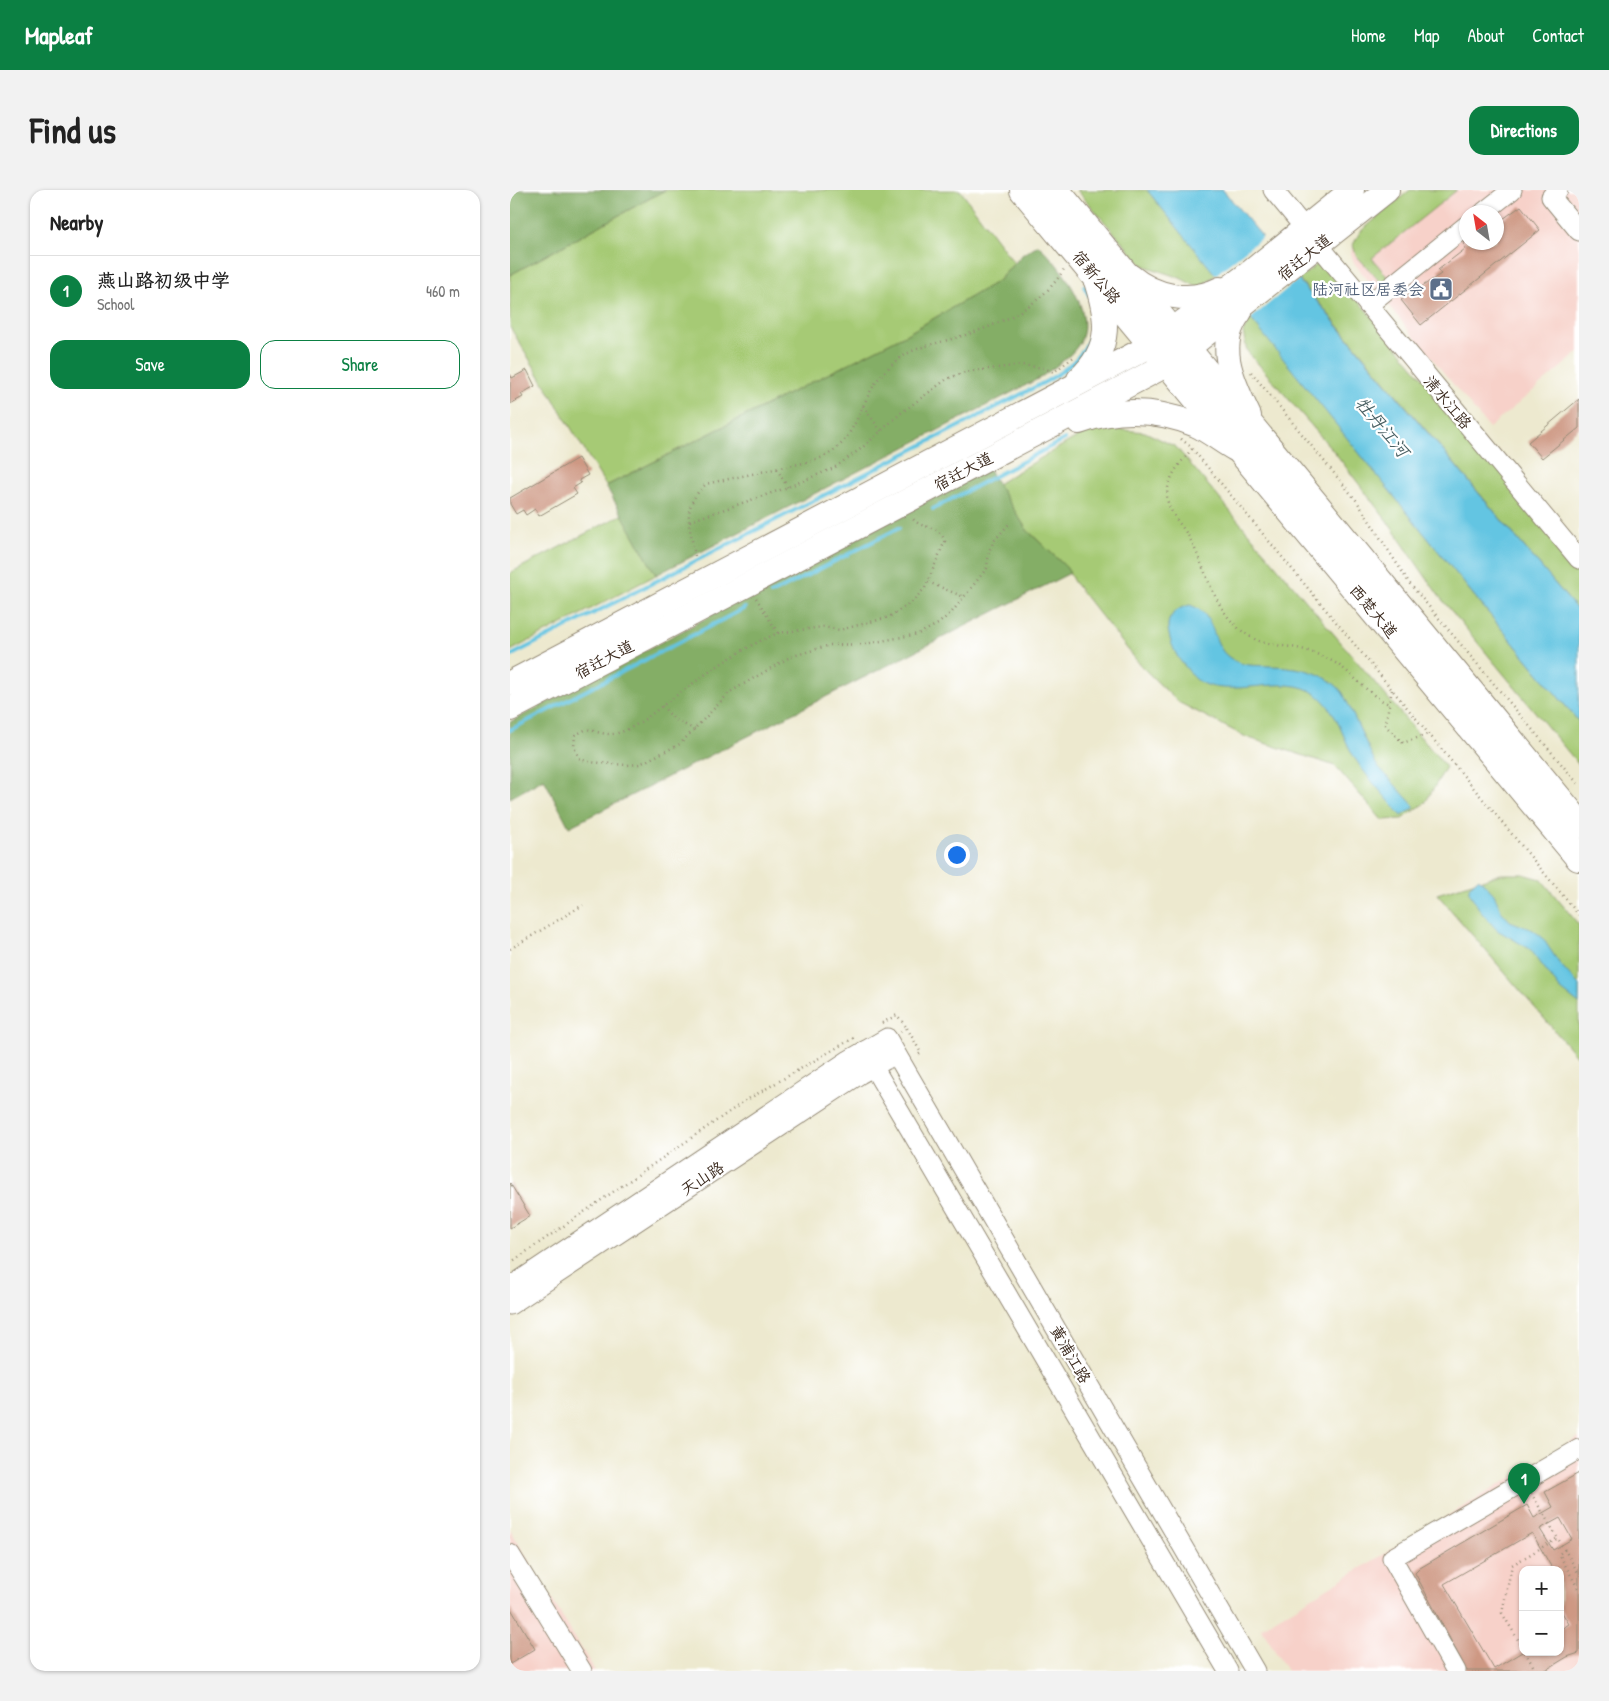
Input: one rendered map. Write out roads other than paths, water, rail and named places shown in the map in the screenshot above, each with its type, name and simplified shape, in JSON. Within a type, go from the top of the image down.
[{"type":"highway","name":"宿新公路","points":[[1024,190],[1093,270],[1170,347]]},
{"type":"highway","name":"宿新公路","points":[[1055,190],[1093,270]]},
{"type":"highway","name":"西楚大道","points":[[1170,347],[1252,446],[1579,857]]},
{"type":"highway","name":"西楚大道","points":[[1252,446],[1579,824]]},
{"type":"main road","name":"宿迁大道","points":[[510,683],[1067,390],[1170,347],[1224,321],[1247,303],[1308,240],[1352,190]]},
{"type":"main road","name":"宿迁大道","points":[[510,709],[1009,447],[1170,347],[1210,302],[1248,274],[1308,240],[1387,190]]},
{"type":"main road","points":[[1093,270],[1151,290],[1187,297],[1209,294],[1248,274]]},
{"type":"main road","points":[[1067,390],[1092,367],[1106,337],[1102,298],[1093,270]]},
{"type":"main road","points":[[1247,303],[1228,332],[1227,354],[1252,446]]},
{"type":"main road","points":[[1009,447],[1103,413],[1139,412],[1168,417],[1252,446]]},
{"type":"street","name":"清水江路","points":[[1272,190],[1308,240],[1368,305],[1579,558]]},
{"type":"street","points":[[1493,205],[1512,190]]},
{"type":"street","points":[[1558,190],[1550,196],[1579,231]]},
{"type":"street","points":[[1368,305],[1459,232]]},
{"type":"street","name":"天山路","points":[[511,1297],[867,1050],[888,1038]]},
{"type":"street","name":"黄浦江路","points":[[888,1038],[1255,1671]]},
{"type":"street","name":"黄浦江路","points":[[867,1050],[1228,1671]]},
{"type":"street","points":[[1456,1671],[1392,1558],[1579,1449]]},
{"type":"street","points":[[510,1554],[582,1671]]},
{"type":"street","points":[[510,1561],[525,1579],[570,1671]]},
{"type":"water","name":"牡丹江河","points":[[1147,190],[1223,190],[1579,612],[1579,722],[1476,598]]},
{"type":"water","points":[[1190,605],[1199,609],[1205,615],[1210,622],[1219,646],[1235,661],[1249,665],[1301,669],[1320,675],[1336,686],[1343,693],[1376,764],[1415,807],[1402,816],[1373,783],[1358,763],[1330,710],[1317,695],[1304,688],[1289,685],[1225,688],[1210,686],[1197,680],[1177,655],[1168,629],[1169,620],[1173,614],[1179,609]]},
{"type":"water","points":[[1479,878],[1494,894],[1501,911],[1510,921],[1533,930],[1542,937],[1559,963],[1579,985],[1579,1004],[1560,989],[1530,949],[1497,930],[1481,912],[1469,892],[1469,887]]},
{"type":"waterway","points":[[1084,286],[1089,295]]},
{"type":"waterway","points":[[510,656],[1047,381],[1072,363],[1085,348],[1092,330],[1093,319]]},
{"type":"waterway","points":[[933,509],[1065,439]]},
{"type":"waterway","points":[[771,594],[899,528]]},
{"type":"waterway","points":[[510,730],[745,608]]},
{"type":"place","name":"陆河社区居委会","points":[[1441,289]]},
{"type":"place","name":"燕山路初级中学","points":[[1524,1504]]}]
